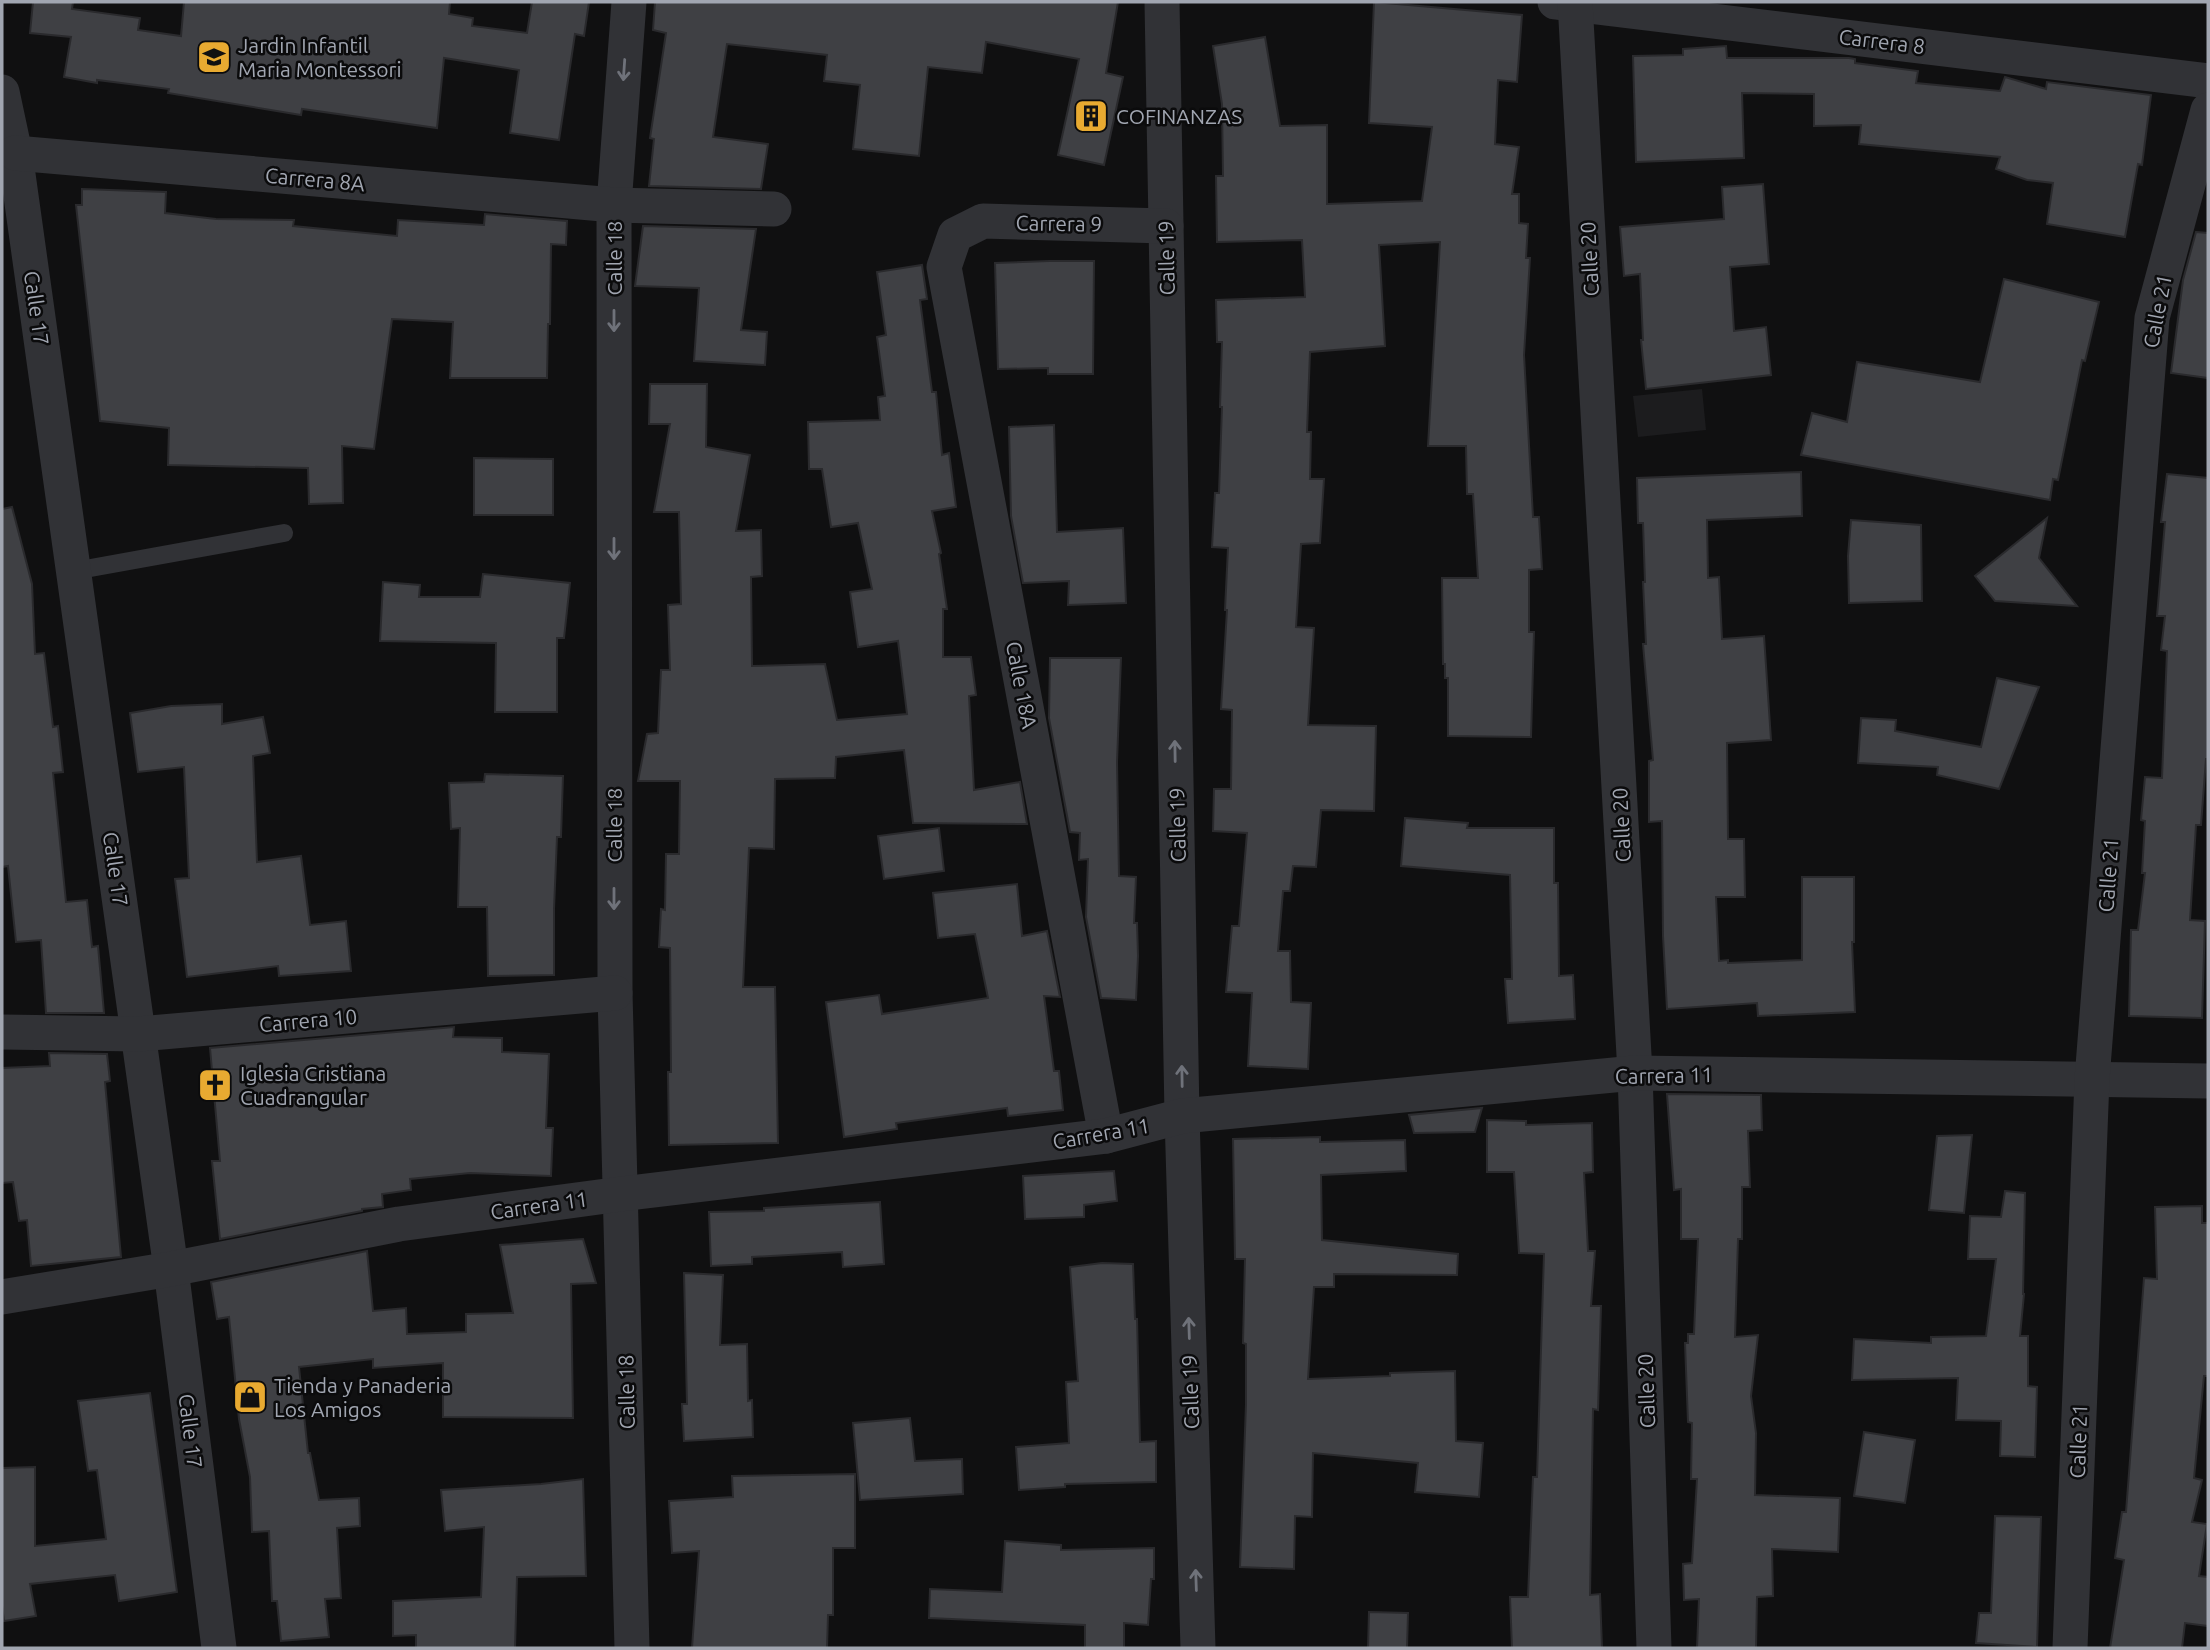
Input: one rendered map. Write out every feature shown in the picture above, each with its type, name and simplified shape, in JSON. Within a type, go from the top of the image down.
[{"type":"street","name":"Calle 18","points":[[629,2],[614,205],[615,993],[632,1648]]},
{"type":"street","name":"Calle 19","points":[[1162,2],[1182,1116],[1198,1648]]},
{"type":"street","name":"Carrera 8","points":[[1569,3],[2208,81]]},
{"type":"street","name":"Calle 20","points":[[1569,3],[1635,1073],[1654,1648]]},
{"type":"street","name":"Calle 17","points":[[2,92],[15,153],[139,1034],[219,1648]]},
{"type":"street","name":"Calle 21","points":[[2070,1648],[2092,1079],[2152,318],[2208,110]]},
{"type":"street","name":"Carrera 8A","points":[[15,153],[614,205],[774,209]]},
{"type":"street","name":"Carrera 9","points":[[955,235],[983,221],[1166,226]]},
{"type":"street","name":"Calle 18A","points":[[955,235],[944,267],[1106,1136]]},
{"type":"street","name":"Carrera 10","points":[[2,1032],[139,1034],[615,993]]},
{"type":"street","name":"Carrera 11","points":[[2,1297],[171,1269],[399,1224],[621,1194],[1106,1136],[1182,1116],[1635,1073],[2208,1081]]},
{"type":"lane","points":[[74,571],[284,533]]},
{"type":"shaded area","points":[[1702,389],[1706,430],[1638,437],[1633,396]]},
{"type":"building","points":[[33,2],[73,2],[72,9],[140,18],[138,30],[181,36],[184,2],[450,2],[449,14],[473,18],[472,26],[527,33],[532,2],[589,2],[584,36],[575,34],[559,140],[510,133],[519,70],[444,58],[437,128],[302,109],[301,115],[168,93],[169,89],[97,80],[97,83],[64,77],[71,37],[30,33]]},
{"type":"building","points":[[655,2],[1118,2],[1106,73],[1123,77],[1104,165],[1058,155],[1079,59],[986,42],[982,73],[928,67],[919,156],[853,149],[860,85],[824,81],[827,55],[727,44],[713,137],[768,144],[761,189],[649,186],[654,139],[650,138],[666,33],[653,30]]},
{"type":"building","points":[[1374,2],[1522,15],[1517,82],[1498,80],[1495,144],[1519,147],[1512,194],[1519,194],[1519,223],[1528,224],[1526,258],[1530,258],[1524,355],[1533,517],[1539,517],[1542,569],[1529,570],[1529,632],[1534,632],[1531,737],[1448,736],[1448,678],[1445,678],[1443,664],[1442,578],[1478,578],[1473,494],[1467,494],[1466,446],[1428,446],[1440,242],[1379,245],[1385,346],[1310,352],[1307,432],[1311,432],[1310,479],[1324,479],[1320,543],[1301,544],[1296,627],[1314,628],[1308,725],[1376,726],[1374,811],[1321,810],[1316,867],[1293,866],[1290,891],[1283,891],[1278,951],[1290,951],[1291,1002],[1311,1003],[1308,1069],[1248,1066],[1252,993],[1226,992],[1232,926],[1239,926],[1247,833],[1213,831],[1214,789],[1231,789],[1232,710],[1221,709],[1228,548],[1212,547],[1215,493],[1219,493],[1222,407],[1222,342],[1217,342],[1216,300],[1305,297],[1302,240],[1217,242],[1216,176],[1223,176],[1222,104],[1213,46],[1265,37],[1280,126],[1327,125],[1327,204],[1422,201],[1432,127],[1369,123]]},
{"type":"building","points":[[1726,46],[1727,58],[1849,58],[1855,59],[1855,63],[1918,71],[1916,83],[2000,91],[2005,77],[2046,89],[2047,82],[2151,95],[2142,165],[2138,164],[2125,237],[2047,224],[2053,183],[2027,180],[1996,169],[2000,157],[1859,144],[1861,125],[1814,126],[1814,94],[1742,93],[1744,158],[1636,162],[1633,56],[1683,55],[1683,49]]},
{"type":"building","points":[[1763,184],[1769,264],[1730,267],[1734,331],[1766,327],[1771,375],[1646,389],[1641,340],[1640,274],[1624,276],[1620,227],[1724,219],[1722,187]]},
{"type":"building","points":[[82,189],[166,192],[165,213],[216,219],[294,220],[293,226],[397,236],[398,220],[484,225],[485,214],[567,221],[566,245],[551,244],[547,378],[450,378],[453,322],[392,319],[374,449],[342,446],[343,503],[309,504],[308,468],[168,465],[169,428],[100,421],[76,205],[82,205]]},
{"type":"building","points":[[643,226],[756,229],[741,330],[767,332],[765,365],[694,361],[699,288],[635,286]]},
{"type":"building","points":[[2196,232],[2208,233],[2208,378],[2171,373],[2183,280]]},
{"type":"building","points":[[1094,261],[1093,374],[1048,374],[1048,368],[998,369],[995,263]]},
{"type":"building","points":[[922,265],[927,299],[920,300],[932,392],[936,392],[942,455],[949,453],[956,507],[932,511],[941,553],[947,609],[943,609],[943,657],[971,657],[976,695],[969,696],[974,790],[1020,782],[1027,824],[913,823],[904,750],[836,757],[835,778],[775,779],[774,849],[749,848],[743,987],[775,987],[778,1143],[669,1145],[670,948],[659,947],[661,909],[665,910],[666,854],[679,854],[680,781],[638,781],[647,734],[658,733],[661,670],[670,670],[668,605],[681,604],[679,512],[654,512],[670,424],[649,424],[650,384],[707,384],[706,447],[750,455],[736,531],[761,530],[762,576],[751,577],[752,666],[825,664],[837,720],[907,714],[898,641],[858,647],[850,592],[872,589],[858,523],[831,527],[822,469],[809,469],[808,422],[880,420],[878,397],[885,396],[877,337],[886,335],[877,272]]},
{"type":"building","points":[[2004,279],[2099,302],[2085,361],[2082,360],[2058,480],[2053,479],[2050,500],[1801,455],[1812,413],[1847,422],[1857,362],[1980,382]]},
{"type":"building","points":[[1054,425],[1057,532],[1123,528],[1126,603],[1068,605],[1069,581],[1023,583],[1011,516],[1009,427]]},
{"type":"building","points":[[474,458],[553,459],[553,515],[474,515]]},
{"type":"building","points":[[1801,472],[1802,516],[1707,520],[1708,578],[1719,577],[1722,639],[1764,636],[1771,740],[1727,743],[1728,839],[1744,839],[1745,897],[1716,897],[1719,961],[1728,960],[1728,963],[1802,960],[1802,877],[1854,877],[1852,942],[1855,1012],[1758,1016],[1757,1003],[1667,1009],[1662,821],[1649,822],[1649,761],[1653,760],[1643,644],[1646,644],[1643,523],[1638,523],[1637,478]]},
{"type":"building","points":[[2167,474],[2208,478],[2208,759],[2201,825],[2196,825],[2190,920],[2205,921],[2202,1018],[2129,1016],[2131,930],[2138,930],[2145,873],[2142,873],[2145,821],[2141,820],[2145,777],[2162,778],[2167,651],[2161,650],[2165,616],[2157,616],[2165,522],[2161,522]]},
{"type":"building","points":[[12,507],[32,584],[35,654],[44,653],[53,727],[58,726],[63,772],[53,773],[66,902],[87,900],[92,947],[98,946],[104,1013],[46,1013],[41,940],[16,942],[8,866],[2,867],[2,509]]},
{"type":"building","points":[[2047,518],[2039,558],[2077,606],[1995,601],[1975,576]]},
{"type":"building","points":[[1851,520],[1921,525],[1922,601],[1849,603],[1848,556]]},
{"type":"building","points":[[483,574],[570,583],[564,638],[557,638],[557,712],[495,712],[496,643],[380,641],[383,582],[420,585],[419,597],[480,597]]},
{"type":"building","points":[[1050,658],[1121,658],[1117,762],[1119,876],[1136,877],[1136,1000],[1101,998],[1086,917],[1088,859],[1079,860],[1080,833],[1070,832],[1049,718]]},
{"type":"building","points":[[1997,678],[2039,687],[1999,789],[1937,775],[1938,767],[1858,763],[1861,718],[1896,720],[1895,731],[1981,747]]},
{"type":"building","points":[[222,704],[222,724],[263,717],[270,753],[253,756],[257,862],[301,856],[310,925],[346,921],[351,971],[279,976],[278,966],[187,977],[175,879],[189,878],[184,767],[138,772],[130,713],[171,706]]},
{"type":"building","points":[[485,774],[563,776],[561,837],[557,837],[554,975],[488,976],[487,907],[458,907],[460,828],[451,829],[449,783],[484,782]]},
{"type":"building","points":[[1405,818],[1468,823],[1467,828],[1554,828],[1554,883],[1558,883],[1559,976],[1573,975],[1575,1019],[1508,1023],[1505,979],[1512,979],[1510,875],[1401,866]]},
{"type":"building","points":[[939,828],[944,871],[884,879],[878,836]]},
{"type":"building","points":[[1017,884],[1022,936],[1047,931],[1060,997],[1044,996],[1054,1071],[1059,1071],[1063,1110],[1008,1116],[1007,1108],[896,1123],[897,1129],[844,1137],[826,1002],[879,995],[882,1014],[988,998],[975,934],[938,938],[933,893]]},
{"type":"building","points":[[454,1027],[453,1037],[502,1038],[502,1052],[549,1054],[546,1128],[553,1128],[551,1176],[470,1173],[410,1179],[411,1190],[382,1194],[383,1207],[220,1239],[212,1161],[220,1161],[210,1048]]},
{"type":"building","points":[[49,1053],[107,1054],[110,1081],[105,1082],[121,1257],[31,1266],[27,1220],[19,1221],[13,1182],[2,1183],[2,1068],[50,1066]]},
{"type":"building","points":[[1667,1094],[1761,1095],[1762,1130],[1748,1131],[1750,1187],[1742,1187],[1742,1239],[1738,1239],[1735,1337],[1758,1335],[1751,1396],[1756,1433],[1755,1495],[1840,1498],[1838,1552],[1772,1549],[1773,1596],[1757,1597],[1756,1648],[1697,1648],[1699,1599],[1684,1600],[1683,1564],[1692,1563],[1697,1479],[1691,1479],[1692,1423],[1688,1422],[1685,1343],[1688,1343],[1688,1334],[1694,1334],[1698,1239],[1681,1239],[1681,1189],[1674,1190]]},
{"type":"building","points":[[1482,1108],[1475,1132],[1414,1133],[1409,1115]]},
{"type":"building","points":[[1487,1120],[1526,1121],[1526,1125],[1592,1123],[1593,1172],[1584,1173],[1588,1251],[1595,1251],[1591,1306],[1601,1306],[1598,1410],[1593,1409],[1590,1595],[1600,1594],[1602,1648],[1512,1648],[1510,1597],[1528,1597],[1533,1477],[1537,1477],[1544,1254],[1519,1253],[1514,1172],[1487,1172]]},
{"type":"building","points":[[1972,1135],[1964,1213],[1929,1210],[1937,1136]]},
{"type":"building","points":[[1320,1137],[1320,1142],[1405,1140],[1406,1171],[1321,1175],[1322,1240],[1458,1254],[1457,1275],[1334,1274],[1334,1287],[1314,1287],[1308,1379],[1455,1371],[1456,1441],[1483,1443],[1479,1497],[1415,1492],[1418,1463],[1313,1453],[1312,1517],[1295,1516],[1294,1569],[1240,1567],[1246,1404],[1246,1344],[1243,1343],[1245,1259],[1235,1259],[1233,1139]]},
{"type":"building","points":[[1114,1171],[1117,1201],[1084,1205],[1084,1217],[1025,1219],[1023,1176]]},
{"type":"building","points":[[2005,1191],[2025,1193],[2024,1294],[2020,1336],[2028,1336],[2028,1386],[2037,1387],[2035,1457],[2000,1456],[2001,1421],[1956,1420],[1958,1378],[1852,1380],[1854,1339],[1931,1343],[1931,1337],[1986,1336],[1996,1259],[1968,1259],[1970,1216],[2001,1217]]},
{"type":"building","points":[[880,1202],[884,1264],[843,1267],[842,1252],[752,1257],[752,1264],[711,1266],[709,1212],[764,1211],[764,1208]]},
{"type":"building","points":[[2202,1206],[2202,1223],[2208,1223],[2208,1376],[2204,1376],[2194,1478],[2202,1480],[2192,1522],[2207,1524],[2199,1576],[2208,1577],[2208,1626],[2185,1623],[2182,1648],[2110,1648],[2124,1560],[2115,1558],[2122,1512],[2126,1512],[2144,1278],[2157,1279],[2155,1207]]},
{"type":"building","points":[[583,1239],[596,1283],[571,1284],[573,1418],[443,1417],[443,1363],[373,1368],[373,1359],[299,1367],[308,1453],[319,1500],[359,1498],[360,1526],[337,1528],[341,1598],[325,1599],[329,1637],[281,1641],[277,1601],[272,1601],[269,1531],[252,1532],[250,1477],[239,1419],[229,1317],[217,1319],[211,1282],[367,1251],[373,1311],[406,1308],[407,1334],[466,1332],[466,1314],[513,1313],[500,1245]]},
{"type":"building","points":[[1102,1263],[1133,1264],[1140,1442],[1156,1441],[1156,1482],[1065,1484],[1065,1487],[1019,1490],[1016,1447],[1069,1443],[1066,1382],[1078,1381],[1070,1267]]},
{"type":"building","points":[[684,1273],[723,1275],[720,1345],[747,1344],[748,1401],[752,1400],[753,1437],[684,1441],[682,1404],[687,1404]]},
{"type":"building","points":[[150,1393],[177,1592],[119,1601],[115,1575],[30,1584],[36,1616],[4,1621],[2,1468],[35,1467],[35,1546],[106,1539],[97,1470],[88,1471],[78,1401]]},
{"type":"building","points":[[910,1418],[915,1461],[962,1459],[963,1494],[860,1500],[853,1423]]},
{"type":"building","points":[[1864,1432],[1915,1440],[1905,1503],[1854,1496]]},
{"type":"building","points":[[855,1474],[855,1548],[833,1548],[833,1615],[828,1615],[827,1648],[692,1648],[699,1551],[672,1553],[669,1501],[733,1497],[732,1476]]},
{"type":"building","points":[[583,1479],[586,1576],[517,1577],[515,1648],[416,1648],[416,1635],[393,1636],[393,1601],[481,1597],[484,1527],[445,1531],[441,1490]]},
{"type":"building","points":[[1995,1516],[2041,1517],[2037,1647],[1976,1643],[1979,1613],[1991,1613]]},
{"type":"building","points":[[1005,1541],[1061,1545],[1061,1550],[1154,1548],[1154,1579],[1151,1579],[1148,1625],[1124,1623],[1124,1648],[1085,1648],[1085,1625],[929,1618],[930,1589],[1002,1592]]},
{"type":"building","points":[[1369,1612],[1408,1613],[1407,1648],[1368,1648]]},
{"type":"place","name":"Jardin Infantil Maria Montessori","points":[[214,57]]},
{"type":"place","name":"COFINANZAS","points":[[1091,116]]},
{"type":"place","name":"Iglesia Cristiana Cuadrangular","points":[[215,1085]]},
{"type":"place","name":"Tienda y Panaderia Los Amigos","points":[[250,1397]]}]
